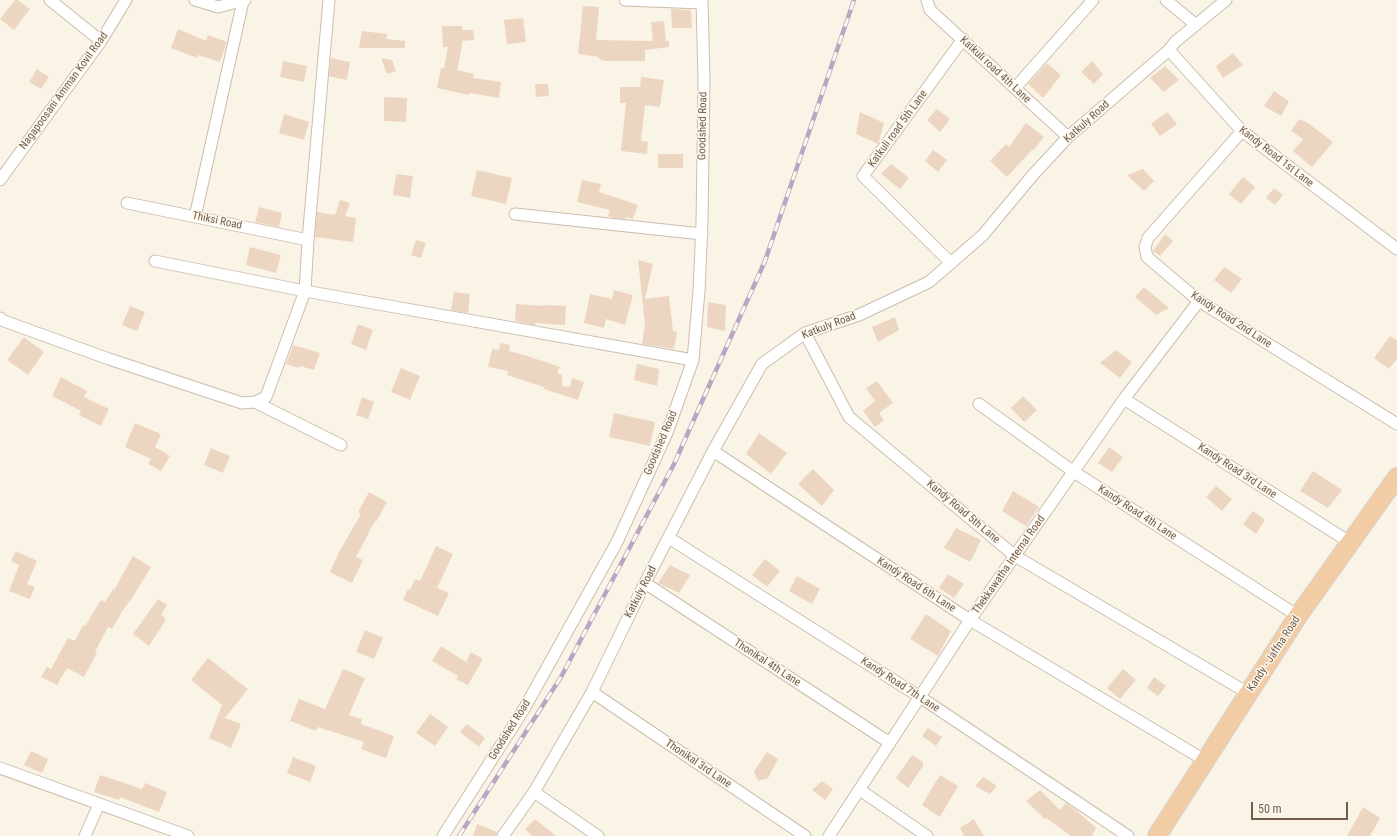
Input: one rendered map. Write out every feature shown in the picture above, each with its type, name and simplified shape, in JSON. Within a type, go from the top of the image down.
[{"type":"highway","name":"Kandy - Jaffna Road","points":[[1157,836],[1298,616],[1397,477]]},
{"type":"street","points":[[50,0],[101,41]]},
{"type":"street","name":"Nagapoosani Amman Kovil Road","points":[[0,180],[101,41],[126,0]]},
{"type":"street","points":[[195,0],[218,7],[244,1],[195,217]]},
{"type":"street","points":[[0,318],[138,369],[242,403],[255,402],[266,397],[305,291],[308,240],[329,0]]},
{"type":"street","points":[[625,0],[702,1]]},
{"type":"street","name":"Katkuli road 4th Lane","points":[[927,0],[930,10],[1068,137]]},
{"type":"street","points":[[1015,88],[1093,0]]},
{"type":"street","points":[[1166,0],[1196,25]]},
{"type":"street","name":"Katkuly Road","points":[[502,836],[534,792],[592,692],[645,583],[713,451],[762,364],[806,333],[859,315],[929,282],[983,235],[1032,176],[1068,137],[1169,50],[1175,42],[1226,0]]},
{"type":"street","name":"Goodshed Road","points":[[443,836],[524,709],[617,542],[667,433],[693,360],[702,234],[704,80],[702,1]]},
{"type":"street","name":"Katkuli road 5th Lane","points":[[951,263],[863,176],[963,40]]},
{"type":"street","name":"Kandy Road 1st Lane","points":[[1169,50],[1242,131],[1397,249]]},
{"type":"street","name":"Kandy Road 2nd Lane","points":[[1242,131],[1148,238],[1145,247],[1147,257],[1199,301],[1397,424]]},
{"type":"street","name":"Thiksi Road","points":[[127,203],[308,240]]},
{"type":"street","points":[[515,214],[702,234]]},
{"type":"street","points":[[155,261],[305,291],[693,360]]},
{"type":"street","name":"Thekkawatha Internal Road","points":[[829,836],[970,620],[1124,399],[1199,301]]},
{"type":"street","name":"Kandy Road 5th Lane","points":[[806,333],[849,417],[1015,556],[1248,693]]},
{"type":"street","name":"Kandy Road 3rd Lane","points":[[1124,399],[1351,543]]},
{"type":"street","points":[[255,402],[341,445]]},
{"type":"street","name":"Kandy Road 4th Lane","points":[[979,404],[1074,472],[1298,616]]},
{"type":"street","name":"Kandy Road 6th Lane","points":[[713,451],[970,620],[1206,761]]},
{"type":"street","name":"Kandy Road 7th Lane","points":[[668,538],[920,697],[1128,836]]},
{"type":"street","name":"Thonikal 4th Lane","points":[[645,583],[890,743]]},
{"type":"street","name":"Thonikal 3rd Lane","points":[[592,692],[805,836]]},
{"type":"street","points":[[0,768],[188,836]]},
{"type":"street","points":[[860,790],[927,836]]},
{"type":"street","points":[[534,792],[598,836]]},
{"type":"street","points":[[85,836],[99,804]]},
{"type":"building","points":[[15,0],[18,0],[30,9],[14,30],[0,19]]},
{"type":"building","points":[[583,6],[599,7],[596,40],[653,41],[651,22],[664,21],[666,41],[669,41],[669,47],[645,50],[645,61],[605,61],[599,59],[599,57],[578,54]]},
{"type":"building","points":[[671,9],[691,10],[692,28],[672,28]]},
{"type":"building","points":[[523,18],[526,42],[507,44],[504,20]]},
{"type":"building","points":[[442,26],[462,26],[462,30],[473,30],[474,40],[462,41],[457,70],[474,74],[473,78],[501,82],[499,98],[470,93],[469,95],[437,88],[441,68],[444,68],[448,47],[443,47]]},
{"type":"building","points":[[178,29],[206,41],[208,35],[227,42],[220,62],[198,55],[197,58],[171,48]]},
{"type":"building","points":[[362,31],[387,34],[386,39],[405,41],[405,48],[359,48]]},
{"type":"building","points":[[1233,53],[1243,65],[1223,78],[1216,66]]},
{"type":"building","points":[[331,58],[350,62],[347,80],[329,76]]},
{"type":"building","points":[[381,58],[392,60],[396,71],[387,74]]},
{"type":"building","points":[[283,61],[307,66],[304,82],[280,77]]},
{"type":"building","points":[[1092,61],[1103,74],[1094,84],[1081,72]]},
{"type":"building","points":[[1047,63],[1061,75],[1043,98],[1028,84]]},
{"type":"building","points":[[1165,66],[1179,80],[1164,92],[1150,78]]},
{"type":"building","points":[[37,69],[49,77],[41,89],[29,82]]},
{"type":"building","points":[[641,77],[664,80],[660,107],[645,105],[641,141],[648,142],[647,154],[621,151],[626,103],[620,103],[620,87],[640,87]]},
{"type":"building","points":[[535,84],[548,84],[549,96],[536,97]]},
{"type":"building","points":[[1274,91],[1289,101],[1281,116],[1264,106]]},
{"type":"building","points":[[384,97],[407,98],[406,122],[384,121]]},
{"type":"building","points":[[937,109],[950,119],[940,132],[927,120]]},
{"type":"building","points":[[860,112],[884,123],[878,144],[856,134]]},
{"type":"building","points":[[1167,112],[1177,124],[1160,136],[1151,124]]},
{"type":"building","points":[[284,114],[309,122],[304,140],[279,133]]},
{"type":"building","points":[[1299,119],[1308,123],[1333,142],[1312,167],[1293,151],[1303,139],[1291,131]]},
{"type":"building","points":[[1026,123],[1044,137],[1033,151],[1032,150],[1007,177],[990,161],[1006,144],[1009,147]]},
{"type":"building","points":[[933,150],[947,160],[938,172],[925,161]]},
{"type":"building","points":[[658,154],[683,154],[683,168],[658,168]]},
{"type":"building","points":[[891,164],[909,178],[900,189],[881,174]]},
{"type":"building","points":[[1143,169],[1154,181],[1144,191],[1127,175]]},
{"type":"building","points":[[477,170],[512,178],[506,204],[471,196]]},
{"type":"building","points":[[396,174],[413,176],[410,198],[393,195]]},
{"type":"building","points":[[1243,177],[1255,187],[1241,204],[1229,194]]},
{"type":"building","points":[[582,180],[601,184],[599,192],[638,205],[633,219],[626,217],[625,219],[614,218],[608,216],[610,210],[577,202]]},
{"type":"building","points":[[1274,188],[1283,195],[1275,205],[1266,198]]},
{"type":"building","points":[[340,200],[350,203],[345,216],[356,218],[353,242],[315,237],[317,212],[335,215]]},
{"type":"building","points":[[259,207],[282,213],[279,227],[255,222]]},
{"type":"building","points":[[1165,234],[1173,241],[1160,256],[1153,251]]},
{"type":"building","points":[[416,240],[426,243],[421,258],[411,255]]},
{"type":"building","points":[[250,247],[281,255],[276,273],[246,265]]},
{"type":"building","points":[[638,260],[653,264],[645,299],[669,296],[673,331],[677,332],[674,349],[642,344],[645,324]]},
{"type":"building","points":[[1224,267],[1242,279],[1231,293],[1214,280]]},
{"type":"building","points":[[1144,287],[1169,308],[1156,315],[1135,297]]},
{"type":"building","points":[[614,290],[633,295],[625,325],[606,319],[604,328],[584,323],[590,294],[612,299]]},
{"type":"building","points":[[454,292],[470,294],[468,313],[451,310]]},
{"type":"building","points":[[708,302],[726,305],[725,331],[707,327]]},
{"type":"building","points":[[516,304],[566,306],[565,325],[535,323],[535,325],[515,321]]},
{"type":"building","points":[[130,306],[145,312],[137,331],[122,325]]},
{"type":"building","points":[[895,317],[899,330],[878,342],[872,327]]},
{"type":"building","points":[[358,324],[373,330],[366,350],[351,344]]},
{"type":"building","points":[[1390,336],[1397,340],[1397,359],[1389,369],[1374,358]]},
{"type":"building","points":[[24,337],[44,352],[28,375],[7,360]]},
{"type":"building","points":[[500,343],[510,345],[509,351],[560,367],[557,373],[562,375],[562,386],[570,387],[572,378],[584,382],[578,400],[507,375],[508,371],[488,367],[492,349],[499,350]]},
{"type":"building","points":[[293,345],[320,353],[314,370],[286,364]]},
{"type":"building","points":[[1116,350],[1132,362],[1120,378],[1100,363]]},
{"type":"building","points":[[637,364],[659,369],[657,386],[634,380]]},
{"type":"building","points":[[401,368],[420,376],[410,400],[391,392]]},
{"type":"building","points":[[61,377],[87,391],[84,397],[109,409],[101,426],[79,415],[81,411],[52,396]]},
{"type":"building","points":[[877,381],[893,403],[879,413],[884,420],[875,427],[863,411],[875,401],[866,388]]},
{"type":"building","points":[[1023,396],[1037,410],[1024,422],[1011,408]]},
{"type":"building","points":[[362,397],[374,402],[368,419],[356,415]]},
{"type":"building","points":[[614,413],[655,422],[650,446],[609,437]]},
{"type":"building","points":[[135,423],[161,434],[155,447],[170,456],[161,471],[148,464],[151,459],[125,447]]},
{"type":"building","points":[[759,433],[787,453],[771,474],[746,454]]},
{"type":"building","points":[[1109,447],[1123,457],[1112,472],[1098,463]]},
{"type":"building","points":[[211,448],[230,456],[223,473],[204,465]]},
{"type":"building","points":[[813,469],[834,490],[822,506],[798,484]]},
{"type":"building","points":[[1313,471],[1342,490],[1328,508],[1300,491]]},
{"type":"building","points":[[1216,486],[1232,499],[1222,511],[1206,497]]},
{"type":"building","points":[[1013,491],[1039,507],[1026,526],[1002,511]]},
{"type":"building","points":[[369,492],[387,502],[356,557],[363,560],[352,583],[330,572],[340,550],[361,514],[358,512]]},
{"type":"building","points":[[1253,511],[1265,520],[1256,534],[1243,524]]},
{"type":"building","points":[[956,528],[981,540],[970,562],[944,548]]},
{"type":"building","points":[[436,546],[453,554],[437,588],[449,593],[438,616],[403,600],[415,579],[420,581]]},
{"type":"building","points":[[16,551],[37,561],[27,584],[35,587],[30,599],[9,591],[19,565],[11,561]]},
{"type":"building","points":[[133,556],[151,567],[112,629],[108,627],[95,652],[97,653],[84,677],[67,668],[57,685],[41,677],[47,667],[51,669],[68,638],[75,641],[83,625],[85,626],[101,600],[105,602],[113,589],[114,590]]},
{"type":"building","points":[[765,559],[780,571],[767,587],[752,575]]},
{"type":"building","points":[[670,565],[690,575],[679,593],[658,583]]},
{"type":"building","points":[[948,574],[964,584],[954,598],[939,588]]},
{"type":"building","points":[[797,576],[820,589],[812,604],[789,591]]},
{"type":"building","points":[[158,599],[167,605],[161,615],[166,619],[149,646],[133,634]]},
{"type":"building","points":[[926,614],[951,631],[938,656],[910,639]]},
{"type":"building","points":[[365,630],[383,638],[374,659],[356,652]]},
{"type":"building","points":[[441,646],[466,662],[471,652],[483,659],[468,685],[456,679],[458,676],[432,661]]},
{"type":"building","points":[[208,658],[248,689],[225,718],[241,724],[231,748],[209,738],[222,705],[191,680]]},
{"type":"building","points":[[343,669],[365,678],[349,715],[362,719],[361,724],[394,736],[386,758],[361,749],[364,742],[318,727],[316,731],[290,721],[299,699],[325,709]]},
{"type":"building","points":[[1123,669],[1136,680],[1120,699],[1107,688]]},
{"type":"building","points":[[1154,677],[1166,686],[1158,696],[1147,688]]},
{"type":"building","points":[[430,714],[448,727],[435,746],[416,733]]},
{"type":"building","points":[[467,724],[485,738],[479,747],[460,732]]},
{"type":"building","points":[[928,728],[942,737],[936,746],[922,736]]},
{"type":"building","points":[[31,751],[48,759],[42,773],[24,765]]},
{"type":"building","points":[[767,752],[778,759],[768,778],[758,781],[754,771]]},
{"type":"building","points":[[912,755],[923,762],[923,766],[908,788],[896,778]]},
{"type":"building","points":[[293,757],[316,766],[310,782],[287,773]]},
{"type":"building","points":[[100,775],[142,789],[145,783],[167,792],[159,812],[120,797],[119,800],[94,792]]},
{"type":"building","points":[[940,775],[958,786],[940,817],[922,805]]},
{"type":"building","points":[[983,777],[997,786],[990,794],[975,786]]},
{"type":"building","points":[[822,781],[833,789],[825,800],[812,790]]},
{"type":"building","points":[[1040,790],[1060,810],[1066,803],[1076,810],[1096,828],[1092,836],[1071,836],[1046,818],[1045,819],[1026,801]]},
{"type":"building","points":[[1363,807],[1380,818],[1370,836],[1347,836]]},
{"type":"building","points":[[535,819],[556,836],[532,836],[525,829]]},
{"type":"building","points":[[974,819],[984,836],[964,836],[960,828]]},
{"type":"building","points":[[477,824],[497,832],[496,836],[473,836]]},
{"type":"railway","points":[[459,836],[561,677],[674,464],[765,261],[854,0]]}]
